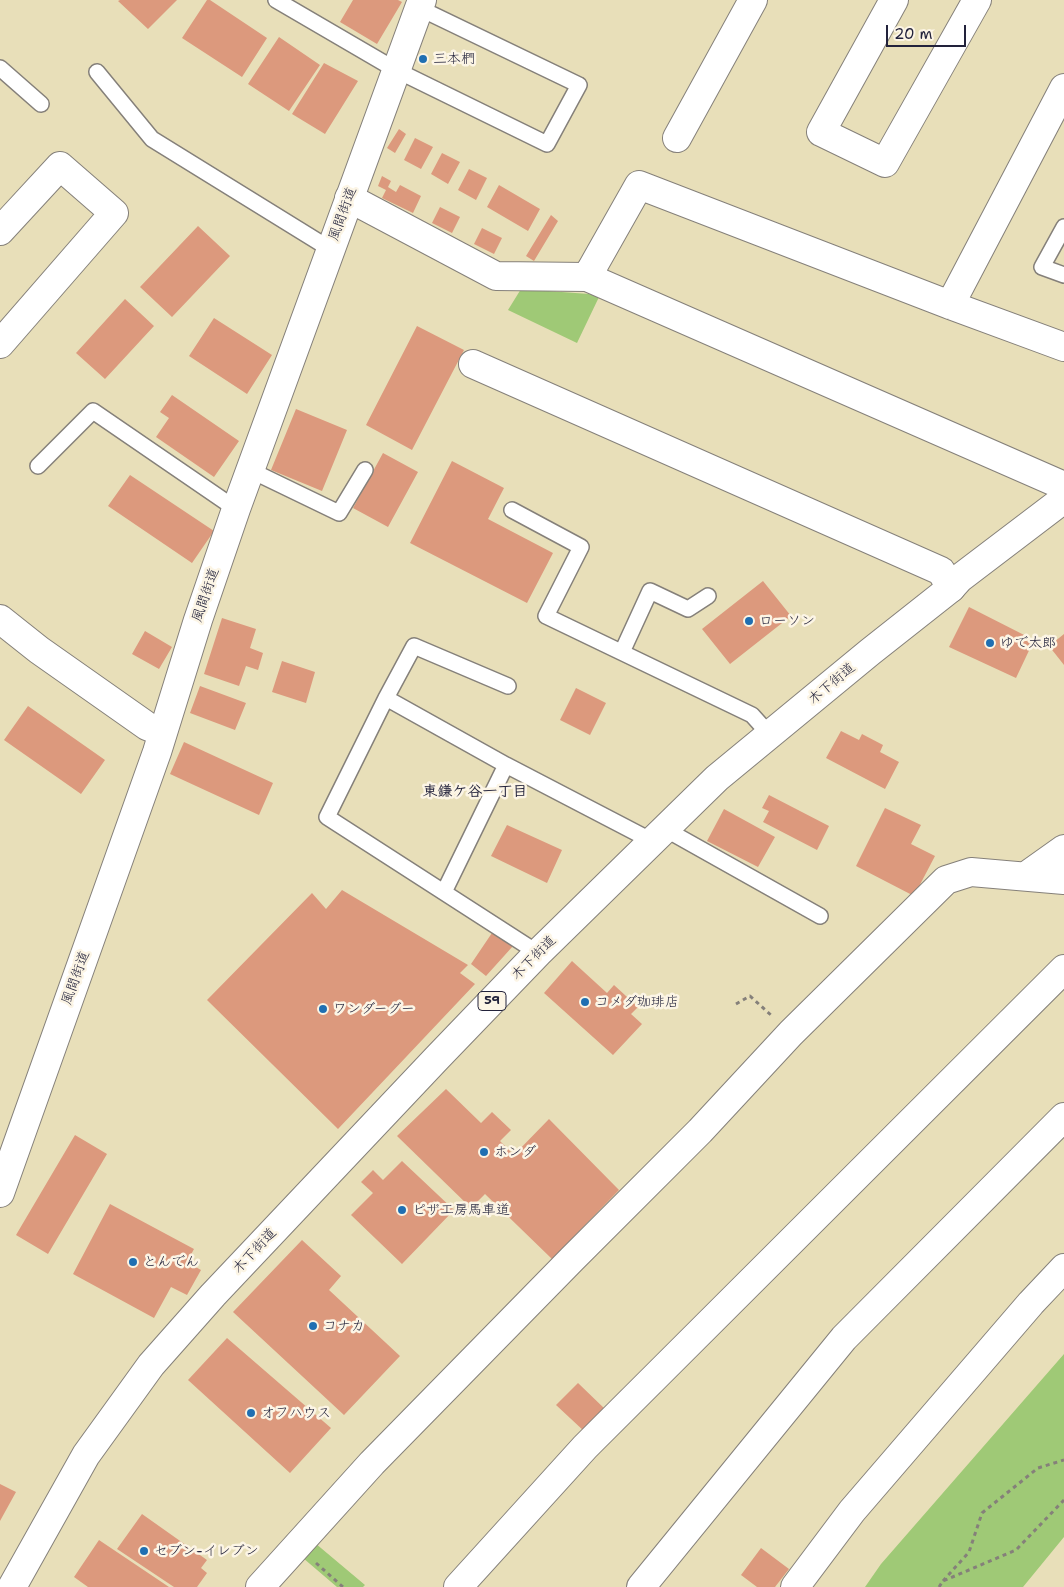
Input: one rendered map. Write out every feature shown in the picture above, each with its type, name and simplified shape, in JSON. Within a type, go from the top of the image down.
[{"type":"street","points":[[677,138],[753,0]]},
{"type":"street","points":[[894,0],[821,132],[885,163],[977,0]]},
{"type":"street","name":"風間街道","points":[[2,1182],[150,770],[198,620],[250,470],[420,4]]},
{"type":"street","points":[[950,305],[1064,88]]},
{"type":"street","points":[[0,231],[60,166],[114,213],[0,344]]},
{"type":"street","points":[[588,277],[639,185],[1064,347]]},
{"type":"street","points":[[349,198],[496,276],[588,277],[1064,486]]},
{"type":"street","points":[[474,364],[941,571],[951,588]]},
{"type":"street","name":"木下街道","points":[[12,1587],[86,1455],[151,1365],[214,1294],[332,1168],[538,953],[717,778],[951,588],[960,578],[1064,499]]},
{"type":"street","points":[[0,619],[39,650],[147,726],[162,732]]},
{"type":"street","points":[[1026,876],[1064,849]]},
{"type":"street","points":[[260,1587],[372,1463],[565,1265],[700,1131],[791,1033],[946,880],[971,872],[1064,880]]},
{"type":"street","points":[[458,1587],[585,1447],[1064,969]]},
{"type":"street","points":[[642,1587],[844,1338],[1064,1117]]},
{"type":"street","points":[[796,1587],[852,1511],[1031,1303],[1064,1268]]},
{"type":"lane","points":[[276,0],[396,70],[547,144],[579,86],[420,4]]},
{"type":"lane","points":[[0,68],[41,104]]},
{"type":"lane","points":[[97,72],[152,139],[330,249]]},
{"type":"lane","points":[[1064,227],[1042,267],[1064,275]]},
{"type":"lane","points":[[38,466],[93,411],[236,510]]},
{"type":"lane","points":[[250,470],[339,513],[365,470]]},
{"type":"lane","points":[[512,510],[581,548],[546,616],[752,715],[770,735]]},
{"type":"lane","points":[[622,652],[650,591],[688,609],[708,596]]},
{"type":"lane","points":[[508,686],[414,646],[327,817],[538,953]]},
{"type":"lane","points":[[386,698],[506,765],[658,835],[820,916]]},
{"type":"lane","points":[[444,892],[506,765]]},
{"type":"path","points":[[736,1004],[750,996],[791,1033]]},
{"type":"path","points":[[939,1587],[969,1552],[982,1513],[1038,1468],[1064,1460]]},
{"type":"path","points":[[943,1581],[1016,1550],[1064,1500]]},
{"type":"path","points":[[297,1546],[343,1587]]},
{"type":"green space","points":[[521,289],[589,294],[599,297],[577,343],[508,310]]},
{"type":"green space","points":[[1064,1354],[1064,1537],[1023,1587],[865,1587],[881,1564]]},
{"type":"green space","points":[[315,1543],[365,1585],[363,1587],[337,1587],[303,1558]]},
{"type":"building","points":[[177,0],[148,29],[118,1]]},
{"type":"building","points":[[207,0],[210,0],[267,38],[242,77],[182,38]]},
{"type":"building","points":[[353,0],[398,0],[402,2],[377,44],[340,22]]},
{"type":"building","points":[[279,37],[320,65],[289,111],[248,84]]},
{"type":"building","points":[[324,63],[358,81],[325,134],[292,114]]},
{"type":"building","points":[[399,129],[406,134],[395,153],[387,148]]},
{"type":"building","points":[[415,138],[433,147],[421,169],[404,160]]},
{"type":"building","points":[[442,153],[460,162],[448,184],[431,174]]},
{"type":"building","points":[[469,169],[487,178],[476,200],[458,190]]},
{"type":"building","points":[[382,176],[391,181],[388,187],[396,192],[400,185],[421,196],[413,213],[382,198],[386,190],[378,186]]},
{"type":"building","points":[[499,185],[540,209],[528,231],[487,207]]},
{"type":"building","points":[[440,207],[460,217],[452,233],[432,223]]},
{"type":"building","points":[[551,215],[558,221],[534,261],[526,256]]},
{"type":"building","points":[[198,226],[230,256],[172,317],[140,287]]},
{"type":"building","points":[[482,228],[502,238],[494,254],[474,244]]},
{"type":"building","points":[[125,299],[154,326],[105,379],[76,353]]},
{"type":"building","points":[[214,318],[272,355],[247,394],[189,356]]},
{"type":"building","points":[[417,326],[464,350],[412,450],[366,425]]},
{"type":"building","points":[[172,395],[239,441],[214,477],[156,437],[169,418],[160,412]]},
{"type":"building","points":[[296,409],[347,430],[322,491],[271,470]]},
{"type":"building","points":[[383,453],[418,472],[388,527],[353,508]]},
{"type":"building","points":[[452,461],[504,488],[488,519],[553,553],[527,603],[410,543]]},
{"type":"building","points":[[130,475],[214,531],[192,563],[108,506]]},
{"type":"building","points":[[763,581],[791,616],[730,664],[702,629]]},
{"type":"building","points":[[969,607],[1034,640],[1016,678],[949,647]]},
{"type":"building","points":[[222,618],[256,629],[250,648],[263,653],[258,670],[246,666],[239,686],[204,674]]},
{"type":"building","points":[[145,631],[172,647],[159,669],[132,654]]},
{"type":"building","points":[[1064,634],[1064,665],[1049,646]]},
{"type":"building","points":[[282,661],[315,672],[306,703],[272,692]]},
{"type":"building","points":[[200,686],[246,703],[235,730],[190,713]]},
{"type":"building","points":[[576,688],[606,703],[590,735],[560,720]]},
{"type":"building","points":[[28,706],[105,760],[81,794],[4,740]]},
{"type":"building","points":[[841,731],[859,740],[862,734],[883,745],[880,752],[899,762],[885,789],[826,758]]},
{"type":"building","points":[[184,742],[273,783],[259,815],[170,774]]},
{"type":"building","points":[[769,795],[829,826],[817,850],[763,822],[769,811],[762,808]]},
{"type":"building","points":[[885,808],[921,825],[911,844],[935,856],[914,896],[856,866]]},
{"type":"building","points":[[724,809],[775,837],[758,867],[707,841]]},
{"type":"building","points":[[507,825],[562,850],[547,883],[491,856]]},
{"type":"building","points":[[342,890],[468,965],[460,973],[475,984],[338,1129],[207,1000],[312,893],[326,909]]},
{"type":"building","points":[[494,930],[513,946],[486,976],[471,964]]},
{"type":"building","points":[[572,961],[607,993],[614,985],[638,1007],[631,1014],[642,1024],[613,1055],[544,993]]},
{"type":"building","points":[[446,1089],[481,1123],[492,1112],[511,1130],[500,1141],[514,1155],[549,1119],[619,1190],[552,1259],[485,1194],[471,1208],[397,1136]]},
{"type":"building","points":[[75,1135],[107,1154],[48,1254],[16,1235]]},
{"type":"building","points":[[402,1161],[454,1210],[402,1264],[351,1215],[373,1193],[361,1182],[373,1170],[383,1180]]},
{"type":"building","points":[[110,1204],[194,1249],[187,1262],[201,1270],[187,1295],[171,1287],[154,1318],[73,1274]]},
{"type":"building","points":[[302,1240],[341,1276],[329,1290],[400,1356],[344,1415],[233,1312]]},
{"type":"building","points":[[227,1338],[331,1428],[290,1473],[188,1380]]},
{"type":"building","points":[[578,1383],[606,1410],[585,1432],[556,1405]]},
{"type":"building","points":[[0,1484],[16,1492],[0,1521]]},
{"type":"building","points":[[142,1514],[207,1560],[201,1568],[207,1573],[197,1587],[174,1587],[117,1549]]},
{"type":"building","points":[[99,1540],[169,1587],[88,1587],[74,1577]]},
{"type":"building","points":[[761,1548],[789,1569],[775,1587],[757,1587],[741,1575]]},
{"type":"place","name":"三本椚","points":[[423,59]]},
{"type":"place","name":"ローソン","points":[[749,621]]},
{"type":"place","name":"ゆで太郎","points":[[990,643]]},
{"type":"place","name":"コメダ珈琲店","points":[[585,1002]]},
{"type":"place","name":"ワンダーグー","points":[[323,1009]]},
{"type":"place","name":"ホンダ","points":[[484,1152]]},
{"type":"place","name":"ピザ工房馬車道","points":[[402,1210]]},
{"type":"place","name":"とんでん","points":[[133,1262]]},
{"type":"place","name":"コナカ","points":[[313,1326]]},
{"type":"place","name":"オフハウス","points":[[251,1413]]},
{"type":"place","name":"セブン-イレブン","points":[[144,1551]]},
{"type":"district","name":"東鎌ケ谷一丁目","points":[[475,792]]}]
